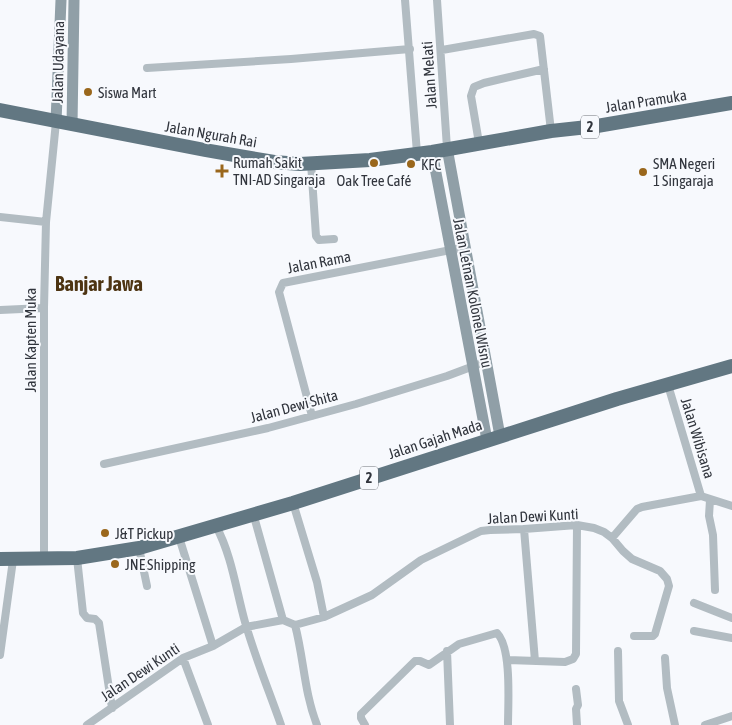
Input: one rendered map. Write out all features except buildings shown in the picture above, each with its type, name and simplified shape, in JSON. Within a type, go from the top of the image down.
[{"type":"highway","name":"Jalan Pramuka","points":[[447,148],[551,131],[597,126],[732,103]]},
{"type":"highway","name":"Jalan Ngurah Rai","points":[[0,110],[274,162],[312,163],[370,160],[432,152],[447,148]]},
{"type":"highway","name":"Jalan Gajah Mada","points":[[6,560],[77,558],[139,548],[216,526],[625,397],[732,366]]},
{"type":"street","name":"Jalan Udayana","points":[[56,122],[61,0]]},
{"type":"street","name":"Jalan Udayana","points":[[72,124],[74,0]]},
{"type":"street","points":[[405,0],[417,153]]},
{"type":"street","name":"Jalan Melati","points":[[437,0],[442,50],[447,148]]},
{"type":"street","points":[[442,50],[537,34],[541,39],[545,92],[551,131]]},
{"type":"street","points":[[147,68],[410,49]]},
{"type":"street","points":[[479,143],[471,96],[474,87],[544,69]]},
{"type":"street","name":"Jalan Kapten Muka","points":[[44,558],[46,222],[56,122]]},
{"type":"street","name":"Jalan Letnan Kolonel Wisnu","points":[[447,148],[487,361],[494,438]]},
{"type":"street","name":"Jalan Letnan Kolonel Wisnu","points":[[432,152],[472,365],[494,438]]},
{"type":"street","points":[[312,163],[316,236],[319,240],[334,239]]},
{"type":"street","points":[[0,217],[46,222]]},
{"type":"street","name":"Jalan Rama","points":[[312,416],[278,292],[283,283],[466,247]]},
{"type":"street","points":[[0,310],[44,308]]},
{"type":"street","name":"Jalan Dewi Shita","points":[[104,464],[259,430],[312,416],[447,376],[472,365],[487,361]]},
{"type":"street","name":"Jalan Wibisana","points":[[668,385],[702,496],[732,506]]},
{"type":"street","points":[[634,636],[654,636],[669,584],[660,571],[632,559],[623,552],[612,538],[637,509],[702,496]]},
{"type":"street","points":[[710,500],[709,516],[713,535],[715,590]]},
{"type":"street","points":[[293,502],[317,582],[324,617]]},
{"type":"street","points":[[253,513],[284,620],[295,625],[302,651],[304,679],[310,708],[317,725]]},
{"type":"street","points":[[216,526],[224,541],[246,627],[281,725]]},
{"type":"street","points":[[507,660],[570,662],[576,654],[577,526]]},
{"type":"street","name":"Jalan Dewi Kunti","points":[[295,625],[324,617],[372,595],[421,560],[481,531],[577,526],[604,532],[612,538]]},
{"type":"street","points":[[524,529],[534,662]]},
{"type":"street","points":[[179,537],[213,646]]},
{"type":"street","points":[[139,548],[147,586]]},
{"type":"street","points":[[77,558],[83,613],[87,618],[95,619],[99,623],[112,708]]},
{"type":"street","points":[[0,655],[6,560]]},
{"type":"street","points":[[694,603],[732,618]]},
{"type":"street","name":"Jalan Dewi Kunti","points":[[87,725],[98,722],[112,708],[183,658],[213,646],[246,627],[284,620]]},
{"type":"street","points":[[694,631],[732,638]]},
{"type":"street","points":[[365,725],[361,714],[415,661],[429,665],[460,644],[497,633],[501,636],[507,660],[508,725]]},
{"type":"street","points":[[618,651],[618,701],[628,725]]},
{"type":"street","points":[[447,652],[450,725]]},
{"type":"street","points":[[183,658],[208,725]]},
{"type":"street","points":[[665,658],[667,688],[674,725]]},
{"type":"street","points":[[576,689],[578,705],[576,709],[577,725]]},
{"type":"street","points":[[705,725],[732,716]]},
{"type":"place","name":"Siswa Mart","points":[[88,92]]},
{"type":"place","name":"Oak Tree Café","points":[[374,163]]},
{"type":"place","name":"KFC","points":[[411,164]]},
{"type":"place","name":"Rumah Sakit TNI-AD Singaraja","points":[[222,171]]},
{"type":"place","name":"SMA Negeri 1 Singaraja","points":[[643,172]]},
{"type":"place","name":"J&T Pickup","points":[[105,533]]},
{"type":"place","name":"JNE Shipping","points":[[115,564]]},
{"type":"district","name":"Banjar Jawa","points":[[99,283]]}]
